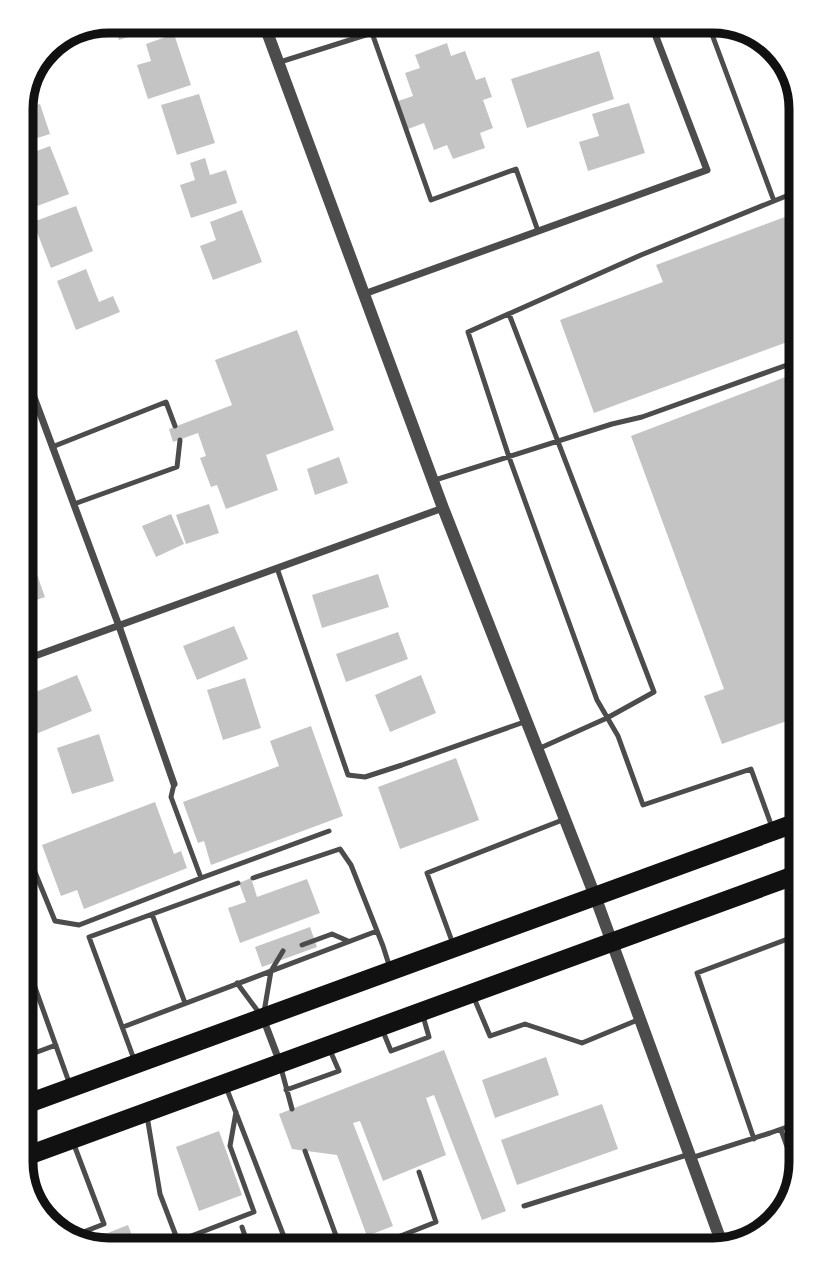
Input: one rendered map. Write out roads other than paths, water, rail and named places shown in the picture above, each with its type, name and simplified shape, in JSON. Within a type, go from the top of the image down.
[{"type":"highway","points":[[33,1102],[789,825]]},
{"type":"highway","points":[[33,1154],[789,877]]},
{"type":"street","points":[[267,33],[443,508],[595,896],[720,1237]]},
{"type":"street","points":[[364,294],[707,170],[655,33]]},
{"type":"street","points":[[33,395],[119,626],[174,784]]},
{"type":"street","points":[[33,657],[443,508]]},
{"type":"street","points":[[263,1018],[280,1063]]},
{"type":"lane","points":[[278,63],[372,33],[431,200],[516,169],[538,231]]},
{"type":"lane","points":[[711,33],[774,201]]},
{"type":"lane","points":[[773,831],[751,769],[643,805],[618,736],[597,700],[509,457],[468,332],[789,195]]},
{"type":"lane","points":[[509,314],[654,692],[607,718],[538,749]]},
{"type":"lane","points":[[434,481],[612,424],[642,417],[789,364]]},
{"type":"lane","points":[[52,447],[166,401],[175,426]]},
{"type":"lane","points":[[74,504],[177,467],[180,440]]},
{"type":"lane","points":[[277,568],[348,775],[365,776],[402,765],[527,721]]},
{"type":"lane","points":[[174,784],[171,797],[201,878]]},
{"type":"lane","points":[[455,948],[427,873],[565,818]]},
{"type":"lane","points":[[33,867],[55,921],[79,925],[329,831]]},
{"type":"lane","points":[[253,878],[340,849],[351,865],[391,971]]},
{"type":"lane","points":[[136,1065],[89,937],[237,883]]},
{"type":"lane","points":[[152,914],[185,1003]]},
{"type":"lane","points":[[123,1027],[377,931]]},
{"type":"lane","points":[[302,944],[332,934],[349,942]]},
{"type":"lane","points":[[754,1139],[697,973],[789,938]]},
{"type":"lane","points":[[263,1018],[271,971],[283,951]]},
{"type":"lane","points":[[33,982],[71,1088]]},
{"type":"lane","points":[[237,983],[263,1018]]},
{"type":"lane","points":[[472,994],[490,1035],[525,1024],[582,1043],[640,1018]]},
{"type":"lane","points":[[33,1054],[56,1045]]},
{"type":"lane","points":[[286,1090],[339,1071],[328,1046]]},
{"type":"lane","points":[[280,1063],[292,1109]]},
{"type":"lane","points":[[225,1084],[285,1238]]},
{"type":"lane","points":[[186,1238],[254,1212],[230,1146],[236,1112]]},
{"type":"lane","points":[[146,1113],[160,1194],[177,1238]]},
{"type":"lane","points":[[524,1206],[789,1127]]},
{"type":"lane","points":[[781,1130],[789,1152]]},
{"type":"lane","points":[[72,1140],[104,1224],[82,1233]]},
{"type":"lane","points":[[305,1151],[337,1238]]},
{"type":"lane","points":[[395,1238],[436,1222],[419,1172]]},
{"type":"lane","points":[[242,1227],[246,1238]]}]
